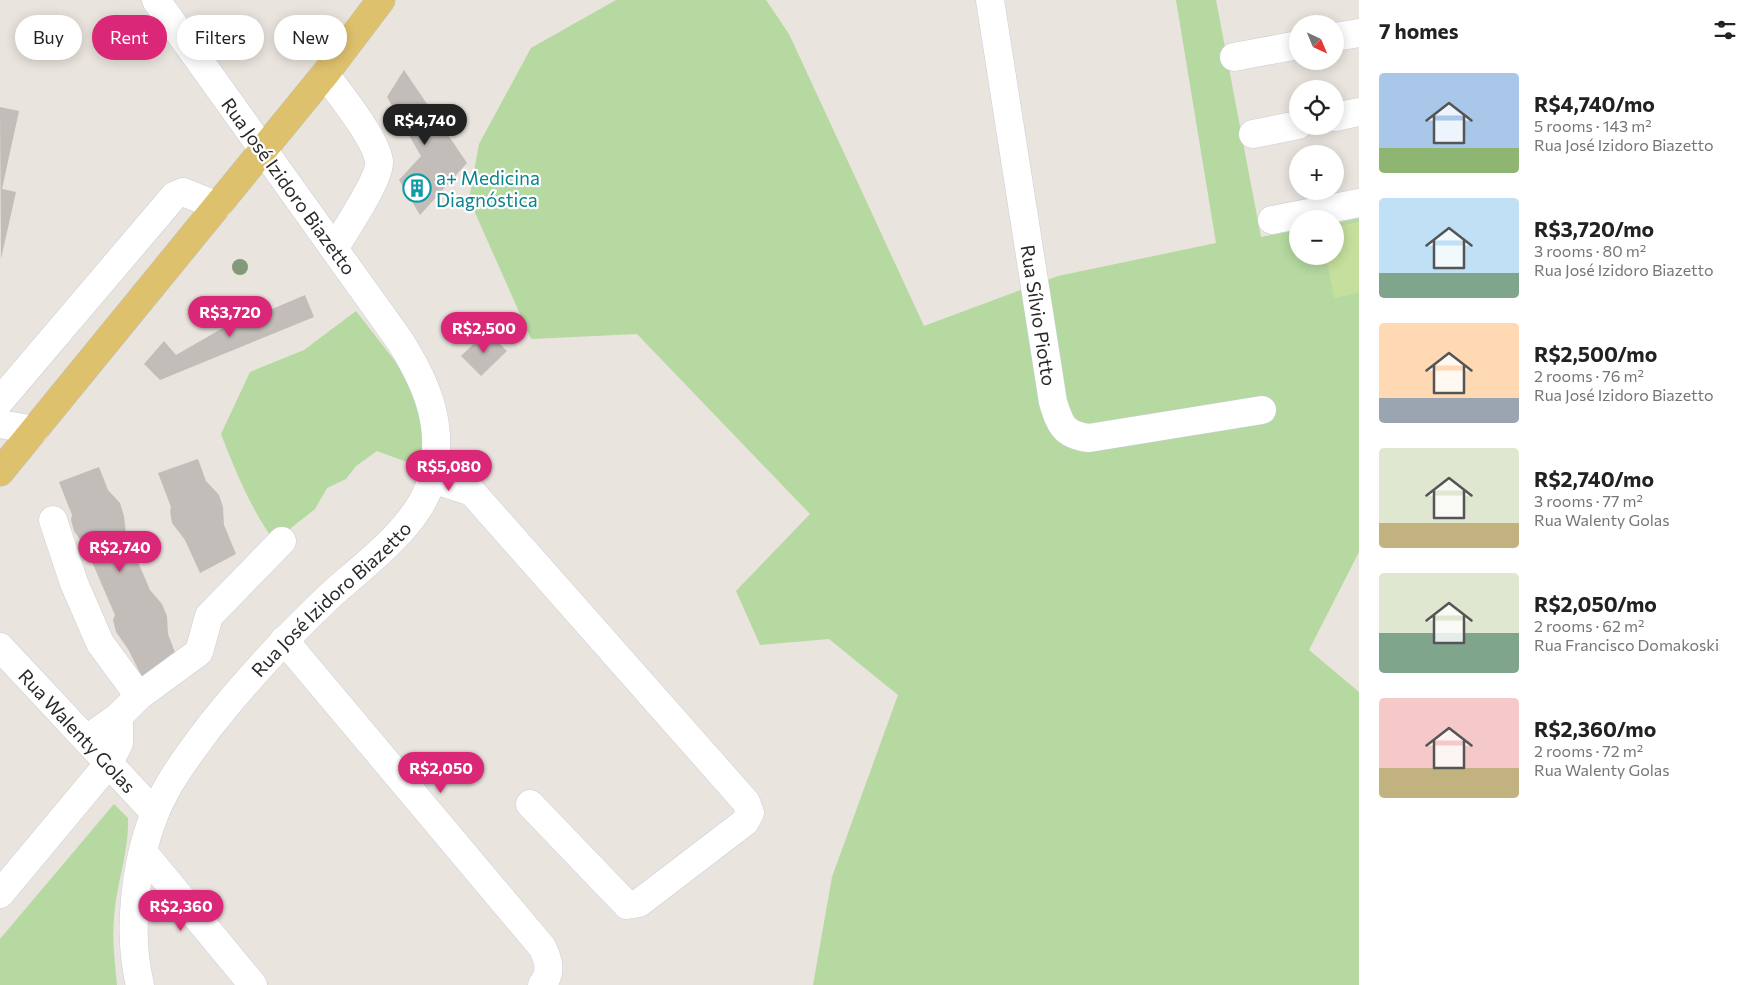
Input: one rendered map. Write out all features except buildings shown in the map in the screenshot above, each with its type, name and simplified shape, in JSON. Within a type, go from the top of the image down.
[{"type":"main road","points":[[0,472],[263,151],[381,0]]},
{"type":"street","name":"Rua José Izidoro Biazetto","points":[[140,985],[137,974],[133,932],[136,890],[143,852],[155,813],[174,777],[199,741],[248,680],[284,640],[407,523],[422,501],[432,479],[436,455],[436,425],[428,393],[400,341],[156,0]]},
{"type":"street","name":"Rua Sílvio Piotto","points":[[990,0],[1053,402],[1064,429],[1076,436],[1089,438],[1262,410]]},
{"type":"street","points":[[1344,36],[1359,33]]},
{"type":"street","points":[[1234,57],[1289,47]]},
{"type":"street","points":[[325,74],[369,136],[379,162],[374,182],[334,249]]},
{"type":"street","points":[[1344,115],[1359,112]]},
{"type":"street","points":[[1253,134],[1289,127]]},
{"type":"street","points":[[0,401],[174,196],[183,192],[218,206]]},
{"type":"street","points":[[1272,220],[1359,203]]},
{"type":"street","points":[[0,424],[35,430]]},
{"type":"street","points":[[432,479],[472,492],[746,802],[750,813],[745,822],[639,903],[628,905],[530,804]]},
{"type":"street","points":[[53,520],[74,583],[100,642],[139,696]]},
{"type":"street","points":[[87,739],[119,716],[139,696],[199,652],[210,616],[282,540]]},
{"type":"street","points":[[284,640],[542,947],[547,958],[545,977]]},
{"type":"street","name":"Rua Walenty Golas","points":[[0,647],[155,813]]},
{"type":"street","points":[[0,894],[109,763],[120,742],[119,716]]},
{"type":"street","points":[[143,852],[253,985]]},
{"type":"green space","points":[[616,0],[766,0],[789,34],[924,326],[1058,276],[1216,243],[1176,0],[1216,0],[1261,237],[1289,232],[1289,265],[1344,265],[1344,221],[1359,218],[1359,552],[1309,650],[1359,692],[1359,985],[813,985],[832,877],[898,695],[829,639],[760,645],[736,591],[810,514],[637,334],[531,339],[469,199],[479,144],[531,48]]},
{"type":"green space","points":[[1359,222],[1359,293],[1334,298],[1328,265],[1344,265],[1344,225]]},
{"type":"green space","points":[[356,311],[409,379],[426,442],[415,465],[377,451],[356,466],[346,479],[327,488],[315,509],[291,528],[282,551],[255,510],[221,434],[250,372],[304,350]]},
{"type":"green space","points":[[114,804],[128,818],[127,844],[114,919],[117,985],[0,985],[0,939]]},
{"type":"place","name":"a+ Medicina Diagnóstica","points":[[417,188]]}]
